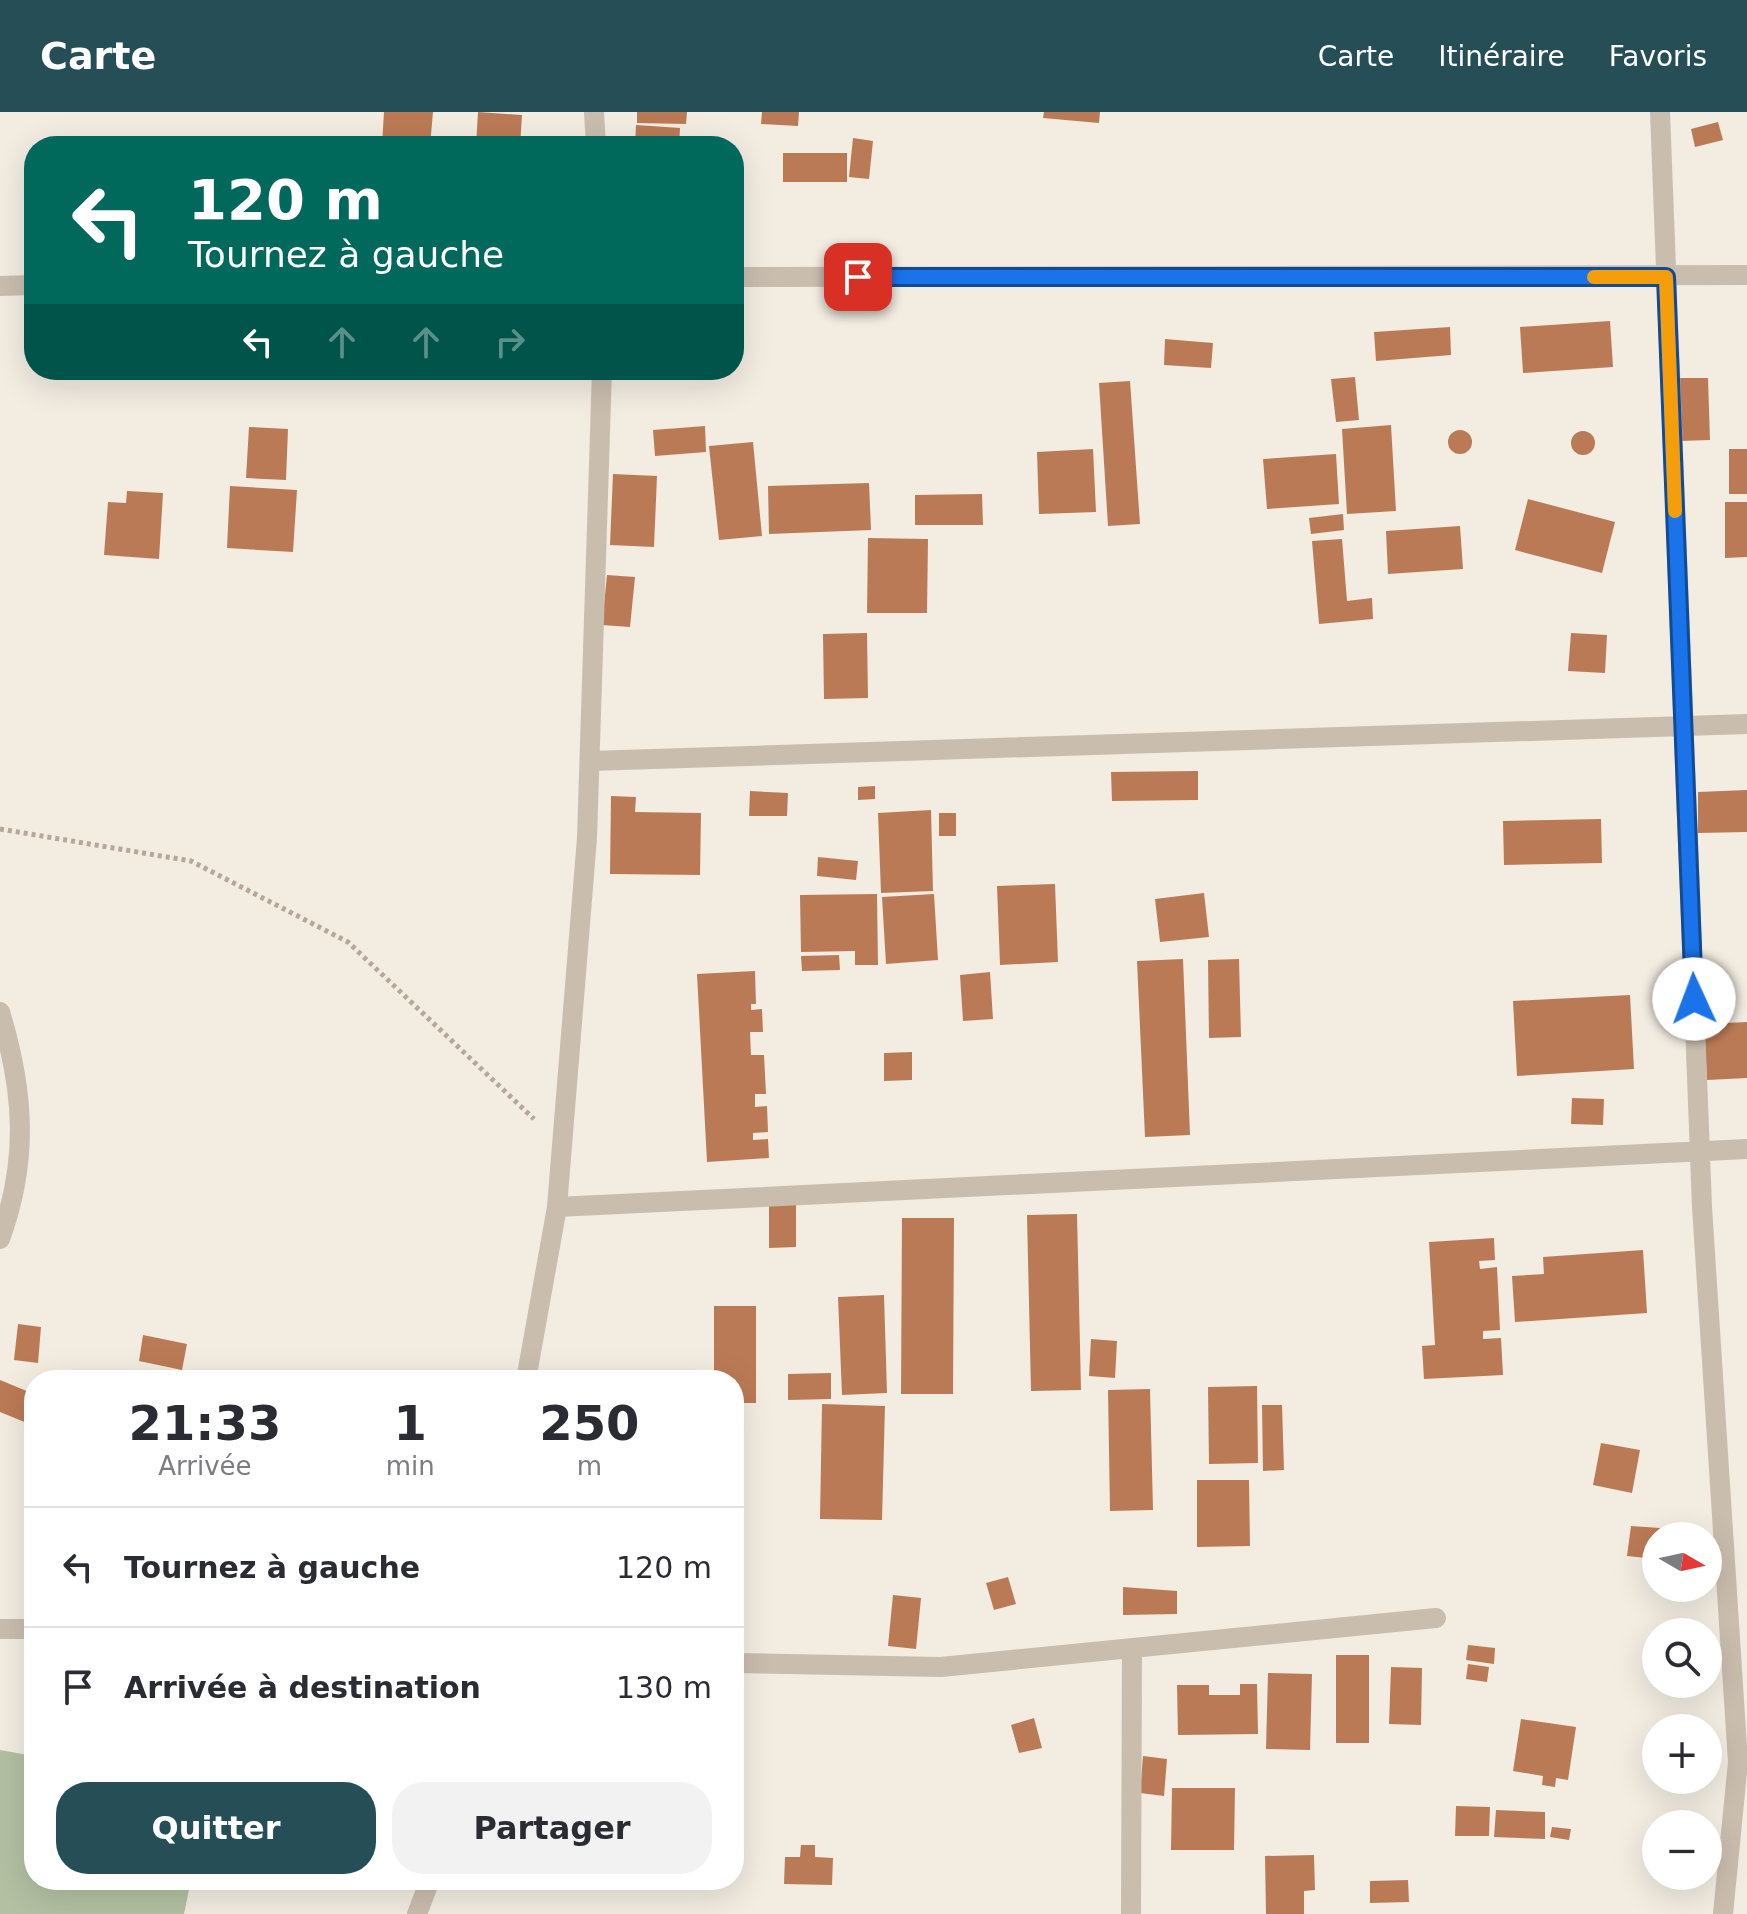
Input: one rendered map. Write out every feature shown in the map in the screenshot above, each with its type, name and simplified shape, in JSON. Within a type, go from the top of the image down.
[{"type":"street","points":[[594,112],[595,136]]},
{"type":"street","points":[[1660,112],[1700,1152],[1738,1762],[1723,1914]]},
{"type":"street","points":[[744,277],[1747,275]]},
{"type":"street","points":[[0,286],[24,285]]},
{"type":"street","points":[[528,1370],[557,1207],[587,838],[602,380]]},
{"type":"street","points":[[590,761],[1747,724]]},
{"type":"street","points":[[0,1012],[17,1069],[22,1131],[11,1210],[0,1239]]},
{"type":"street","points":[[557,1207],[1747,1149]]},
{"type":"street","points":[[744,1663],[941,1667],[1436,1618]]},
{"type":"street","points":[[0,1629],[24,1629]]},
{"type":"street","points":[[1131,1914],[1132,1650]]},
{"type":"street","points":[[417,1914],[426,1890]]},
{"type":"path","points":[[0,829],[191,861],[348,942],[562,1146]]},
{"type":"green space","points":[[0,1750],[24,1754],[24,1890],[189,1890],[184,1914],[0,1914]]},
{"type":"building","points":[[384,112],[433,112],[431,136],[383,136]]},
{"type":"building","points":[[478,112],[522,115],[521,136],[477,136]]},
{"type":"building","points":[[637,112],[687,112],[686,124],[637,123]]},
{"type":"building","points":[[762,112],[799,112],[798,126],[761,124]]},
{"type":"building","points":[[1044,112],[1100,112],[1099,123],[1043,118]]},
{"type":"building","points":[[1718,122],[1723,140],[1695,147],[1691,129]]},
{"type":"building","points":[[636,125],[680,128],[680,136],[635,136]]},
{"type":"building","points":[[853,138],[873,141],[869,179],[849,177]]},
{"type":"building","points":[[783,153],[847,153],[847,182],[783,182]]},
{"type":"building","points":[[1610,321],[1613,367],[1523,373],[1520,327]]},
{"type":"building","points":[[1450,327],[1451,355],[1376,361],[1374,332]]},
{"type":"building","points":[[1165,339],[1213,343],[1211,368],[1164,365]]},
{"type":"building","points":[[1355,377],[1359,420],[1336,422],[1331,379]]},
{"type":"building","points":[[1678,378],[1708,378],[1710,440],[1679,441]]},
{"type":"building","points":[[1130,381],[1140,524],[1108,526],[1099,383]]},
{"type":"building","points":[[1391,425],[1396,511],[1347,514],[1342,429]]},
{"type":"building","points":[[705,426],[706,452],[655,456],[653,430]]},
{"type":"building","points":[[249,427],[288,429],[286,480],[246,478]]},
{"type":"building","points":[[1460,430],[1471,437],[1472,442],[1465,453],[1460,454],[1449,447],[1448,442],[1455,431]]},
{"type":"building","points":[[1583,431],[1594,438],[1595,443],[1588,454],[1583,455],[1572,448],[1571,443],[1578,432]]},
{"type":"building","points":[[753,442],[762,536],[719,540],[709,446]]},
{"type":"building","points":[[1093,449],[1096,512],[1039,514],[1037,452]]},
{"type":"building","points":[[1729,449],[1747,449],[1747,494],[1729,494]]},
{"type":"building","points":[[1336,454],[1339,504],[1267,509],[1263,459]]},
{"type":"building","points":[[613,474],[657,476],[654,547],[610,545]]},
{"type":"building","points":[[869,483],[871,530],[769,534],[768,486]]},
{"type":"building","points":[[230,486],[297,490],[293,552],[227,548]]},
{"type":"building","points":[[127,491],[163,493],[159,559],[104,555],[108,502],[126,503]]},
{"type":"building","points":[[982,494],[983,525],[915,525],[915,495]]},
{"type":"building","points":[[1528,499],[1615,522],[1602,573],[1515,550]]},
{"type":"building","points":[[1725,502],[1747,502],[1747,557],[1725,558]]},
{"type":"building","points":[[1343,514],[1344,530],[1311,534],[1309,518]]},
{"type":"building","points":[[1460,526],[1463,569],[1388,574],[1386,531]]},
{"type":"building","points":[[868,538],[928,539],[927,613],[867,613]]},
{"type":"building","points":[[1342,539],[1347,601],[1372,598],[1373,619],[1319,624],[1312,541]]},
{"type":"building","points":[[607,575],[635,577],[630,627],[602,625]]},
{"type":"building","points":[[867,633],[868,698],[824,699],[823,634]]},
{"type":"building","points":[[1571,633],[1607,635],[1605,673],[1568,671]]},
{"type":"building","points":[[1198,771],[1198,800],[1112,801],[1111,772]]},
{"type":"building","points":[[875,786],[875,799],[858,800],[858,787]]},
{"type":"building","points":[[1747,790],[1747,832],[1698,833],[1698,792]]},
{"type":"building","points":[[750,791],[788,793],[787,816],[749,816]]},
{"type":"building","points":[[611,796],[636,797],[635,812],[701,813],[700,875],[610,874]]},
{"type":"building","points":[[931,810],[933,891],[881,893],[878,813]]},
{"type":"building","points":[[939,813],[956,813],[956,836],[939,836]]},
{"type":"building","points":[[1601,819],[1602,863],[1504,865],[1503,821]]},
{"type":"building","points":[[818,857],[858,861],[856,880],[817,876]]},
{"type":"building","points":[[1055,884],[1058,962],[1000,965],[997,886]]},
{"type":"building","points":[[1204,893],[1209,937],[1160,942],[1155,899]]},
{"type":"building","points":[[877,894],[878,965],[855,965],[855,951],[801,952],[800,895]]},
{"type":"building","points":[[934,894],[938,960],[886,964],[882,897]]},
{"type":"building","points":[[839,955],[840,970],[802,971],[801,956]]},
{"type":"building","points":[[1183,959],[1190,1135],[1145,1137],[1137,961]]},
{"type":"building","points":[[1239,959],[1241,1037],[1209,1038],[1208,960]]},
{"type":"building","points":[[755,971],[756,1004],[751,1004],[751,1010],[762,1009],[763,1032],[750,1032],[751,1055],[764,1055],[766,1094],[755,1094],[755,1107],[767,1106],[768,1132],[753,1133],[753,1140],[768,1139],[769,1158],[707,1162],[697,974]]},
{"type":"building","points":[[990,972],[993,1019],[963,1021],[960,975]]},
{"type":"building","points":[[1630,995],[1634,1069],[1517,1076],[1513,1001]]},
{"type":"building","points":[[1747,1022],[1747,1078],[1707,1080],[1704,1024]]},
{"type":"building","points":[[912,1052],[912,1080],[884,1081],[884,1053]]},
{"type":"building","points":[[1572,1098],[1604,1099],[1603,1125],[1571,1124]]},
{"type":"building","points":[[769,1205],[796,1205],[796,1247],[769,1248]]},
{"type":"building","points":[[1077,1214],[1081,1390],[1031,1391],[1027,1215]]},
{"type":"building","points":[[902,1218],[954,1218],[953,1394],[901,1394]]},
{"type":"building","points":[[1494,1238],[1495,1260],[1479,1261],[1480,1269],[1497,1267],[1500,1330],[1483,1331],[1483,1339],[1501,1338],[1503,1375],[1424,1379],[1422,1346],[1435,1345],[1429,1242]]},
{"type":"building","points":[[1643,1250],[1647,1313],[1515,1322],[1512,1276],[1544,1274],[1543,1257]]},
{"type":"building","points":[[884,1295],[887,1393],[842,1395],[838,1297]]},
{"type":"building","points":[[714,1306],[756,1306],[756,1403],[744,1403],[744,1370],[714,1370]]},
{"type":"building","points":[[18,1324],[41,1327],[38,1363],[14,1360]]},
{"type":"building","points":[[143,1335],[187,1344],[182,1370],[139,1361]]},
{"type":"building","points":[[1091,1339],[1117,1341],[1115,1378],[1089,1376]]},
{"type":"building","points":[[831,1373],[831,1399],[788,1400],[788,1374]]},
{"type":"building","points":[[0,1380],[24,1390],[24,1422],[0,1412]]},
{"type":"building","points":[[1257,1386],[1258,1463],[1209,1464],[1208,1387]]},
{"type":"building","points":[[1150,1389],[1153,1510],[1110,1511],[1108,1390]]},
{"type":"building","points":[[822,1404],[885,1406],[882,1520],[820,1519]]},
{"type":"building","points":[[1262,1405],[1282,1405],[1284,1470],[1263,1471]]},
{"type":"building","points":[[1601,1443],[1640,1450],[1632,1493],[1593,1485]]},
{"type":"building","points":[[1197,1480],[1249,1480],[1250,1546],[1197,1547]]},
{"type":"building","points":[[1631,1526],[1642,1527],[1642,1558],[1627,1556]]},
{"type":"building","points":[[1008,1577],[1016,1604],[994,1610],[986,1583]]},
{"type":"building","points":[[1123,1587],[1177,1591],[1177,1614],[1123,1615]]},
{"type":"building","points":[[893,1595],[921,1598],[916,1649],[888,1646]]},
{"type":"building","points":[[1468,1645],[1495,1648],[1494,1664],[1466,1660]]},
{"type":"building","points":[[1336,1655],[1369,1655],[1369,1743],[1336,1743]]},
{"type":"building","points":[[1468,1664],[1489,1667],[1487,1682],[1466,1679]]},
{"type":"building","points":[[1391,1667],[1422,1668],[1421,1725],[1389,1724]]},
{"type":"building","points":[[1268,1673],[1312,1674],[1310,1750],[1266,1749]]},
{"type":"building","points":[[1240,1684],[1257,1684],[1258,1734],[1178,1735],[1177,1685],[1209,1685],[1209,1695],[1240,1695]]},
{"type":"building","points":[[1034,1718],[1042,1748],[1019,1753],[1011,1725]]},
{"type":"building","points":[[1521,1719],[1576,1727],[1568,1780],[1556,1778],[1555,1787],[1542,1785],[1543,1776],[1513,1771]]},
{"type":"building","points":[[1143,1756],[1167,1759],[1164,1796],[1140,1793]]},
{"type":"building","points":[[1172,1788],[1235,1788],[1234,1850],[1171,1850]]},
{"type":"building","points":[[1456,1806],[1490,1807],[1489,1836],[1455,1836]]},
{"type":"building","points":[[1496,1810],[1545,1812],[1545,1839],[1494,1837]]},
{"type":"building","points":[[1552,1827],[1571,1829],[1569,1840],[1550,1837]]},
{"type":"building","points":[[801,1845],[815,1845],[815,1857],[833,1858],[832,1885],[784,1884],[785,1857],[800,1857]]},
{"type":"building","points":[[1314,1855],[1315,1890],[1304,1891],[1304,1914],[1266,1914],[1265,1856]]},
{"type":"building","points":[[1408,1880],[1409,1902],[1370,1903],[1370,1881]]},
{"type":"slow traffic","points":[[1594,277],[1666,277],[1675,511]]},
{"type":"route","points":[[858,277],[1666,277],[1694,999]]}]
